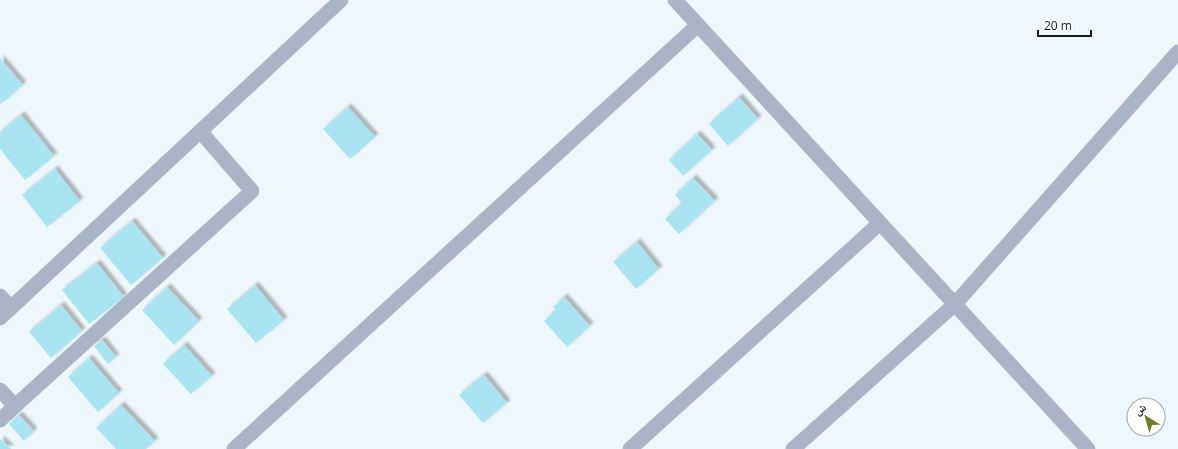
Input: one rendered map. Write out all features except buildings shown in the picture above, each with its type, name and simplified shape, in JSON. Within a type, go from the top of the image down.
[{"type":"street","points":[[0,296],[5,313],[341,0]]},
{"type":"street","points":[[675,0],[1088,449]]},
{"type":"street","points":[[234,449],[698,25]]},
{"type":"street","points":[[793,449],[955,304],[1178,52]]},
{"type":"street","points":[[0,420],[252,191],[200,131]]},
{"type":"street","points":[[630,449],[880,223]]},
{"type":"street","points":[[0,390],[15,406]]}]
